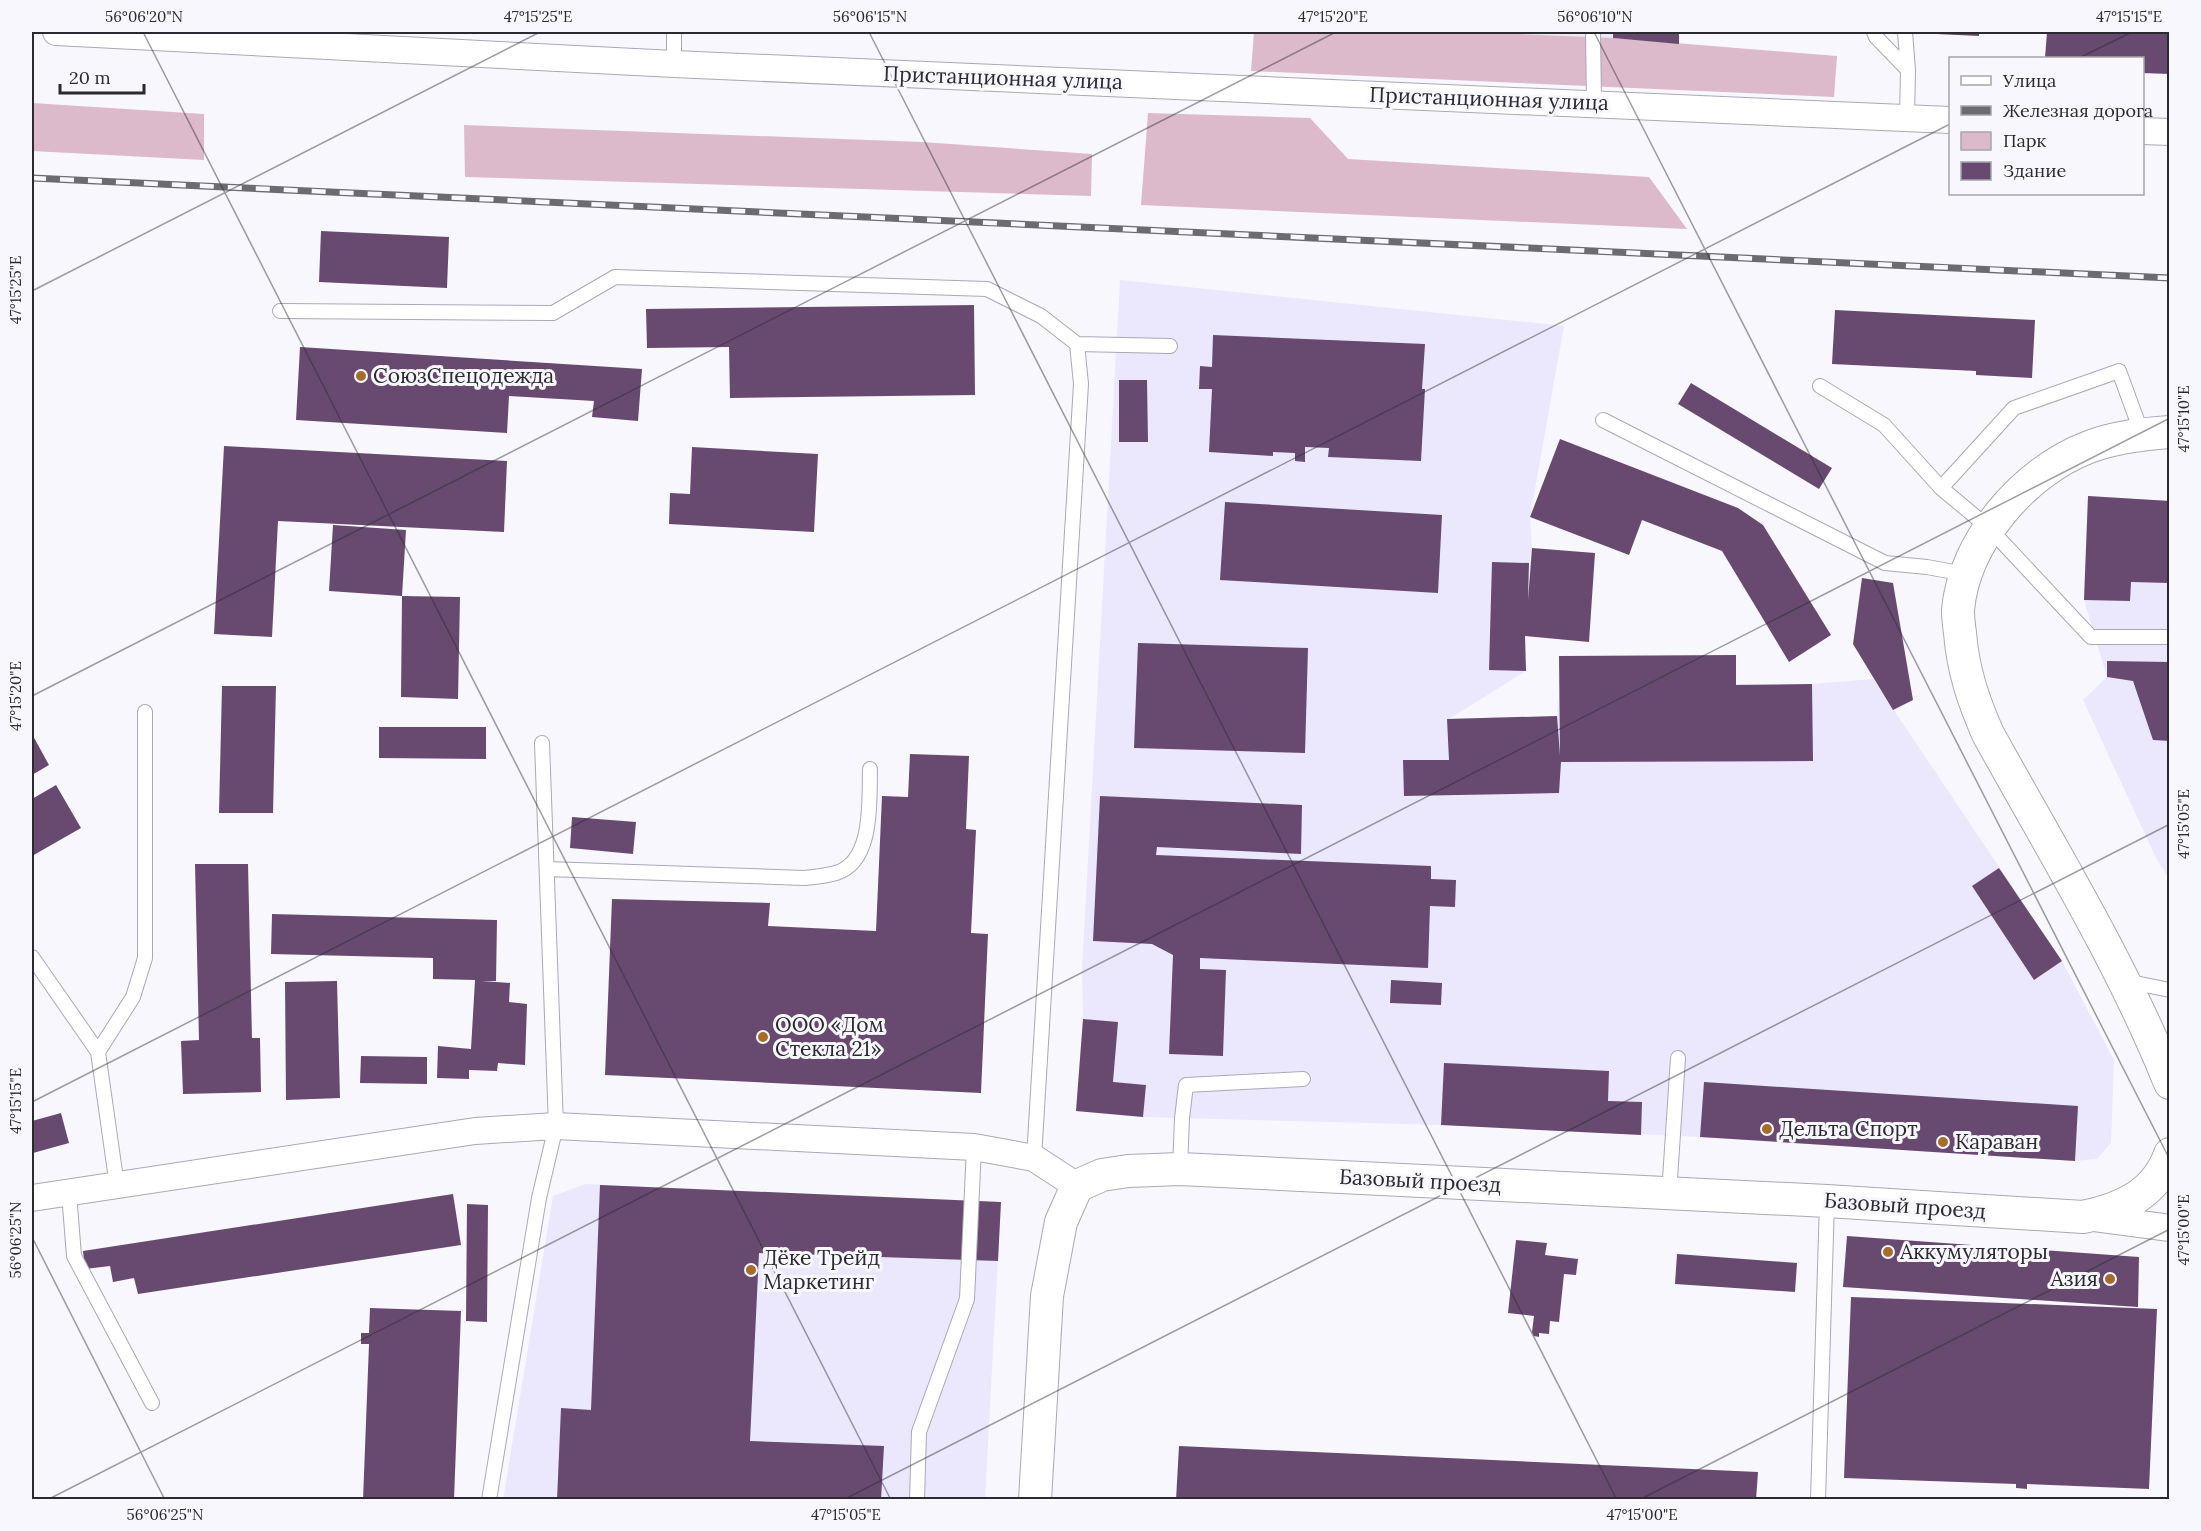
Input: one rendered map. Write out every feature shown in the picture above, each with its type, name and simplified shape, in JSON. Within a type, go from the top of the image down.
[{"type":"street","name":"Пристанционная улица","points":[[56,32],[260,37],[674,64],[1949,120]]},
{"type":"street","points":[[2144,131],[2169,132]]},
{"type":"street","points":[[2156,433],[2089,447],[2050,467],[2019,493],[1989,528],[1965,574],[1958,611],[1962,654],[1971,695],[1988,734],[2124,981],[2150,1035],[2169,1083]]},
{"type":"street","points":[[32,1198],[475,1131],[556,1126],[974,1147],[1034,1158],[1077,1186],[1061,1222],[1047,1296],[1035,1500]]},
{"type":"street","name":"Базовый проезд","points":[[2083,1217],[2106,1213],[2131,1202],[2164,1171],[2169,1154]]},
{"type":"street","name":"Базовый проезд","points":[[1077,1186],[1102,1175],[1128,1171],[1180,1169],[1827,1201],[2083,1217],[2169,1228]]},
{"type":"lane","points":[[674,32],[674,64]]},
{"type":"lane","points":[[1593,32],[1594,103]]},
{"type":"lane","points":[[1874,32],[1876,37],[1908,70]]},
{"type":"lane","points":[[1905,32],[1908,70],[1907,117]]},
{"type":"lane","points":[[280,311],[553,313],[615,277],[987,290],[1041,316],[1077,344],[1170,346]]},
{"type":"lane","points":[[1034,1158],[1082,384],[1077,344]]},
{"type":"lane","points":[[1941,488],[2014,408],[2119,371],[2156,433]]},
{"type":"lane","points":[[1820,386],[1884,425],[1941,488],[1989,528],[2091,637],[2169,637]]},
{"type":"lane","points":[[1603,420],[1886,563],[1965,574]]},
{"type":"lane","points":[[98,1052],[133,997],[145,958],[145,712]]},
{"type":"lane","points":[[489,1500],[539,1198],[556,1126],[542,742]]},
{"type":"lane","points":[[547,869],[804,878],[838,873],[855,861],[867,832],[870,769]]},
{"type":"lane","points":[[32,957],[98,1052],[117,1186]]},
{"type":"lane","points":[[2124,981],[2169,990]]},
{"type":"lane","points":[[1669,1194],[1678,1058]]},
{"type":"lane","points":[[1180,1169],[1186,1085],[1303,1078]]},
{"type":"lane","points":[[916,1500],[919,1432],[967,1299],[974,1147]]},
{"type":"lane","points":[[69,1193],[75,1256],[152,1403]]},
{"type":"lane","points":[[1818,1500],[1827,1201]]},
{"type":"shaded area","points":[[1474,32],[1679,32],[1679,44],[1613,38]]},
{"type":"shaded area","points":[[1120,280],[1564,326],[1530,517],[1532,548],[1529,563],[1525,636],[1526,671],[1449,719],[1557,716],[1560,684],[1812,684],[1873,679],[2062,961],[2114,1060],[2111,1143],[2097,1159],[2075,1161],[1700,1137],[1441,1125],[1143,1117],[1076,1111],[1083,1019],[1082,969]]},
{"type":"shaded area","points":[[2088,496],[2169,501],[2169,879],[2155,856],[2083,700],[2107,677],[2084,600]]},
{"type":"shaded area","points":[[585,1184],[1001,1202],[985,1499],[503,1500],[553,1196]]},
{"type":"green space","points":[[1254,32],[1474,32],[1613,38],[1837,56],[1834,97],[1251,71]]},
{"type":"green space","points":[[32,103],[204,114],[204,160],[32,151]]},
{"type":"green space","points":[[1148,113],[1310,118],[1348,159],[1649,177],[1687,229],[1141,205]]},
{"type":"green space","points":[[464,125],[922,142],[1092,154],[1091,196],[465,177]]},
{"type":"building","points":[[1613,32],[1679,32],[1679,44],[1613,38]]},
{"type":"building","points":[[1979,32],[1979,36],[1915,33]]},
{"type":"building","points":[[2047,32],[2170,32],[2170,74],[2144,73],[2144,57],[2045,57]]},
{"type":"building","points":[[321,231],[449,237],[447,288],[319,282]]},
{"type":"building","points":[[974,305],[975,395],[730,398],[729,347],[647,348],[646,309]]},
{"type":"building","points":[[1835,310],[2035,320],[2032,378],[1976,375],[1976,371],[1832,364]]},
{"type":"building","points":[[1213,335],[1425,344],[1421,461],[1328,457],[1329,448],[1305,447],[1305,462],[1295,461],[1295,453],[1273,452],[1273,456],[1209,452],[1212,389],[1199,389],[1200,366],[1212,367]]},
{"type":"building","points":[[300,347],[642,369],[638,421],[592,417],[594,401],[509,396],[507,433],[296,420]]},
{"type":"building","points":[[1119,380],[1147,380],[1148,442],[1119,442]]},
{"type":"building","points":[[1691,383],[1832,468],[1819,489],[1678,404]]},
{"type":"building","points":[[1560,439],[1738,508],[1763,525],[1831,635],[1789,662],[1722,551],[1642,520],[1629,555],[1530,517]]},
{"type":"building","points":[[224,446],[507,461],[504,532],[278,521],[272,637],[214,634]]},
{"type":"building","points":[[692,447],[818,454],[814,532],[669,524],[670,493],[690,494]]},
{"type":"building","points":[[2088,496],[2170,501],[2170,583],[2131,582],[2130,601],[2084,600]]},
{"type":"building","points":[[1225,502],[1442,515],[1438,593],[1220,580]]},
{"type":"building","points":[[333,525],[406,530],[402,596],[329,591]]},
{"type":"building","points":[[1532,548],[1595,553],[1589,642],[1525,636],[1526,671],[1489,670],[1492,562],[1529,563],[1528,600]]},
{"type":"building","points":[[1862,578],[1893,583],[1913,700],[1893,710],[1853,644]]},
{"type":"building","points":[[402,596],[460,597],[458,699],[401,697]]},
{"type":"building","points":[[1138,643],[1308,648],[1305,753],[1134,748]]},
{"type":"building","points":[[1736,655],[1736,685],[1812,684],[1813,761],[1561,762],[1559,793],[1404,796],[1403,760],[1449,760],[1447,719],[1557,716],[1560,755],[1559,656]]},
{"type":"building","points":[[2107,661],[2170,662],[2170,741],[2153,740],[2133,681],[2107,677]]},
{"type":"building","points":[[222,686],[276,686],[273,813],[219,813]]},
{"type":"building","points":[[379,727],[486,727],[486,759],[379,758]]},
{"type":"building","points":[[32,734],[49,765],[32,775]]},
{"type":"building","points":[[910,754],[969,756],[966,829],[976,830],[971,933],[988,934],[981,1093],[605,1075],[612,899],[770,903],[768,926],[876,931],[882,796],[908,797]]},
{"type":"building","points":[[56,785],[81,828],[32,856],[32,799]]},
{"type":"building","points":[[1100,796],[1302,805],[1301,854],[1157,847],[1156,855],[1431,866],[1431,879],[1456,880],[1455,907],[1430,906],[1428,968],[1200,958],[1200,969],[1226,970],[1223,1056],[1169,1054],[1173,955],[1152,944],[1093,941]]},
{"type":"building","points":[[572,817],[636,822],[633,854],[570,848]]},
{"type":"building","points":[[195,864],[248,864],[252,1038],[260,1038],[261,1092],[183,1094],[181,1041],[199,1040]]},
{"type":"building","points":[[1999,868],[2062,961],[2034,980],[1972,886]]},
{"type":"building","points":[[272,914],[497,920],[496,981],[482,981],[510,983],[509,1002],[527,1004],[525,1065],[498,1063],[497,1071],[469,1070],[469,1079],[437,1078],[438,1046],[471,1049],[475,980],[433,979],[433,958],[271,954]]},
{"type":"building","points":[[1391,980],[1442,983],[1441,1005],[1390,1003]]},
{"type":"building","points":[[337,981],[340,1098],[286,1100],[285,982]]},
{"type":"building","points":[[1083,1019],[1118,1022],[1113,1082],[1146,1085],[1143,1117],[1076,1111]]},
{"type":"building","points":[[361,1056],[427,1057],[427,1084],[360,1083]]},
{"type":"building","points":[[1444,1063],[1609,1071],[1608,1101],[1642,1102],[1641,1135],[1441,1125]]},
{"type":"building","points":[[1704,1082],[2078,1106],[2075,1161],[1700,1137]]},
{"type":"building","points":[[61,1113],[69,1143],[33,1153],[32,1121]]},
{"type":"building","points":[[600,1185],[1001,1202],[998,1261],[759,1253],[750,1441],[884,1446],[881,1500],[557,1500],[561,1408],[591,1410]]},
{"type":"building","points":[[453,1194],[461,1245],[138,1294],[134,1278],[113,1282],[110,1266],[85,1269],[83,1251]]},
{"type":"building","points":[[467,1204],[488,1205],[487,1322],[466,1321]]},
{"type":"building","points":[[1847,1236],[2139,1257],[2138,1307],[1843,1287]]},
{"type":"building","points":[[1516,1240],[1547,1243],[1545,1255],[1578,1259],[1576,1275],[1564,1274],[1559,1322],[1550,1321],[1549,1334],[1539,1333],[1539,1337],[1534,1336],[1532,1332],[1534,1316],[1508,1313]]},
{"type":"building","points":[[1677,1254],[1797,1263],[1795,1292],[1675,1284]]},
{"type":"building","points":[[1851,1297],[2157,1309],[2149,1489],[2027,1484],[2027,1489],[2016,1488],[2016,1484],[1844,1478]]},
{"type":"building","points":[[370,1308],[461,1311],[454,1500],[363,1500],[369,1344],[361,1344],[361,1333],[369,1333]]},
{"type":"building","points":[[1179,1446],[1758,1472],[1756,1500],[1176,1500]]},
{"type":"railway","points":[[32,178],[2170,278]]},
{"type":"place","name":"СоюзСпецодежда","points":[[361,376]]},
{"type":"place","name":"ООО «Дом Стекла 21»","points":[[763,1037]]},
{"type":"place","name":"Дельта Спорт","points":[[1767,1129]]},
{"type":"place","name":"Караван","points":[[1943,1142]]},
{"type":"place","name":"Аккумуляторы","points":[[1888,1252]]},
{"type":"place","name":"Дёке Трейд Маркетинг","points":[[751,1270]]},
{"type":"place","name":"Азия","points":[[2110,1279]]}]
